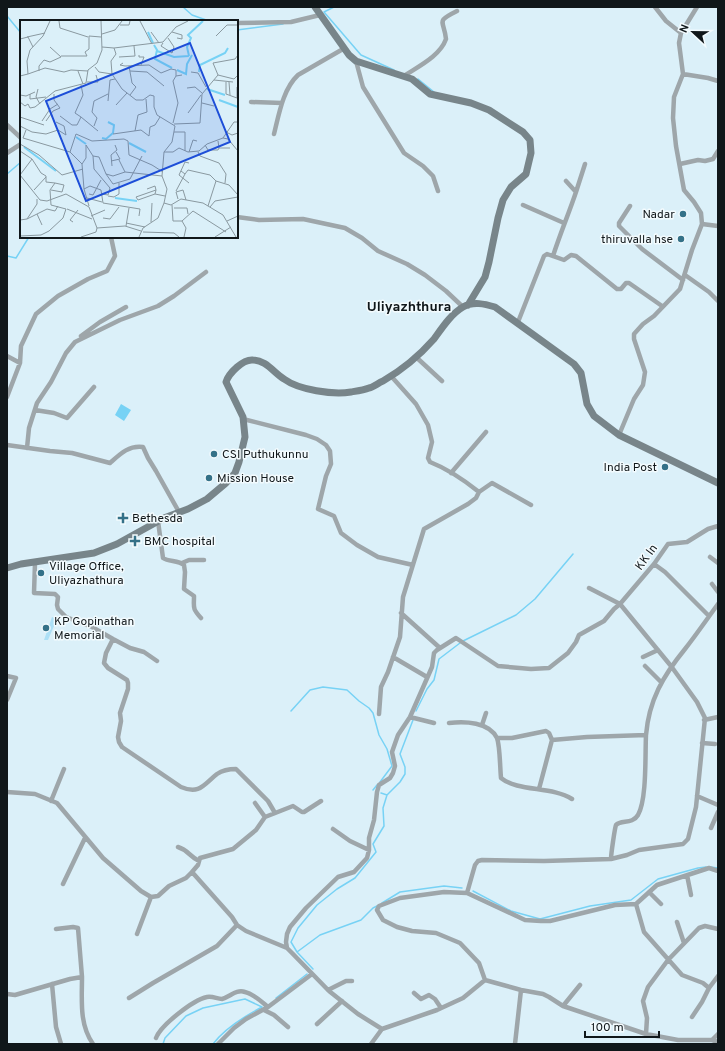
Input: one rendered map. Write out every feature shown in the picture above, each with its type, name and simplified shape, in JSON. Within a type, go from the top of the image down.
[{"type":"main road","points":[[7,568],[94,553],[118,544],[158,521],[207,499],[235,473],[239,462],[245,437],[243,419],[226,382],[233,371],[246,361],[253,360],[262,362],[285,380],[308,389],[331,393],[370,388],[391,376],[423,351],[449,321],[466,306],[484,277],[489,262],[503,200],[511,187],[526,174],[531,153],[530,140],[524,132],[489,110],[430,94],[412,79],[356,61],[349,55],[315,7]]},
{"type":"main road","points":[[466,306],[477,304],[495,307],[518,322],[574,364],[581,373],[587,404],[594,416],[619,435],[718,483]]},
{"type":"street","points":[[655,7],[666,21],[681,33]]},
{"type":"street","points":[[619,435],[634,399],[643,385],[645,372],[634,339],[634,334],[643,324],[654,316],[680,288],[702,224],[701,213],[684,190],[673,118],[674,97],[683,74],[679,43],[681,33],[697,7]]},
{"type":"street","points":[[404,76],[431,58],[440,50],[446,39],[442,21],[444,17],[457,11]]},
{"type":"street","points":[[238,23],[291,22],[320,15]]},
{"type":"street","points":[[274,134],[282,103],[294,79],[298,75],[344,48]]},
{"type":"street","points":[[356,61],[363,87],[399,147],[404,153],[423,166],[433,176],[438,191]]},
{"type":"street","points":[[683,74],[718,81]]},
{"type":"street","points":[[251,102],[282,103]]},
{"type":"street","points":[[7,125],[20,137]]},
{"type":"street","points":[[7,152],[20,145]]},
{"type":"street","points":[[680,164],[698,160],[705,161],[713,159],[718,151]]},
{"type":"street","points":[[553,256],[564,223],[572,207],[585,164]]},
{"type":"street","points":[[566,181],[576,192]]},
{"type":"street","points":[[523,205],[564,223]]},
{"type":"street","points":[[630,206],[619,223],[642,250],[684,278],[709,292],[718,301]]},
{"type":"street","points":[[238,217],[259,220],[293,218],[303,219],[345,228],[362,238],[378,251],[407,264],[425,275],[466,306]]},
{"type":"street","points":[[702,224],[718,226]]},
{"type":"street","points":[[7,397],[20,363],[21,346],[36,314],[58,296],[88,279],[107,271],[115,256],[111,238]]},
{"type":"street","points":[[518,322],[544,256],[548,254],[564,260],[571,255],[576,256],[617,289],[621,290],[626,283],[629,283],[662,306]]},
{"type":"street","points":[[75,342],[120,320],[158,306],[206,272]]},
{"type":"street","points":[[27,448],[29,428],[37,402],[51,382],[66,353],[86,332],[126,307]]},
{"type":"street","points":[[7,356],[20,363]]},
{"type":"street","points":[[416,357],[442,381]]},
{"type":"street","points":[[391,376],[416,404],[428,425],[432,442],[428,458],[430,462],[466,482],[479,492]]},
{"type":"street","points":[[35,410],[54,413],[67,418],[94,387]]},
{"type":"street","points":[[243,419],[306,435],[317,439],[326,445],[330,451],[331,464],[326,476],[318,509],[334,516],[342,533],[357,545],[378,557],[413,565]]},
{"type":"street","points":[[450,473],[486,432]]},
{"type":"street","points":[[7,445],[72,453],[110,463],[125,451],[136,446],[143,447],[179,512]]},
{"type":"street","points":[[380,714],[381,687],[388,672],[400,637],[402,598],[424,529],[468,504],[476,498],[479,492],[492,483],[531,505]]},
{"type":"street","points":[[158,521],[163,558],[182,563],[189,560],[204,560]]},
{"type":"street","name":"KK ln","points":[[440,648],[456,638],[498,666],[531,669],[549,668],[568,652],[576,642],[579,635],[604,621],[654,564],[668,544],[687,542],[708,529],[718,526]]},
{"type":"street","points":[[710,557],[718,564]]},
{"type":"street","points":[[35,563],[34,593],[55,594],[58,597],[57,605],[62,614],[102,632],[130,648],[144,652],[157,661]]},
{"type":"street","points":[[182,563],[185,568],[184,588],[194,596],[194,610],[201,618]]},
{"type":"street","points":[[654,564],[665,572],[709,616]]},
{"type":"street","points":[[712,584],[718,592]]},
{"type":"street","points":[[467,893],[475,865],[478,861],[482,860],[544,861],[585,860],[595,858],[610,859],[627,855],[639,850],[683,844],[688,839],[692,826],[697,796],[704,720],[697,702],[672,666],[620,604],[589,588]]},
{"type":"street","points":[[610,859],[616,825],[619,823],[633,821],[640,808],[644,791],[646,735],[650,707],[661,682],[718,604]]},
{"type":"street","points":[[287,948],[287,934],[290,927],[306,908],[338,877],[354,872],[367,858],[369,838],[374,820],[379,785],[390,778],[393,773],[395,766],[392,752],[398,734],[410,717],[432,667],[434,653],[440,648],[401,613]]},
{"type":"street","points":[[113,639],[106,653],[104,663],[108,668],[127,680],[128,683],[128,689],[120,713],[121,721],[118,737],[122,747],[180,787],[188,790],[196,790],[208,783],[218,773],[236,769],[268,801],[275,813]]},
{"type":"street","points":[[643,657],[658,650]]},
{"type":"street","points":[[393,657],[427,677]]},
{"type":"street","points":[[645,666],[661,682]]},
{"type":"street","points":[[7,676],[16,678],[7,700]]},
{"type":"street","points":[[482,725],[486,713]]},
{"type":"street","points":[[410,717],[434,723]]},
{"type":"street","points":[[704,720],[718,717]]},
{"type":"street","points":[[449,724],[461,722],[482,725],[490,730],[496,738],[501,778],[504,781],[520,786],[559,793],[572,799]]},
{"type":"street","points":[[496,738],[512,738],[546,731],[549,733],[552,740],[540,789]]},
{"type":"street","points":[[552,740],[646,735]]},
{"type":"street","points":[[702,743],[716,744]]},
{"type":"street","points":[[51,801],[64,769]]},
{"type":"street","points":[[7,792],[35,794],[56,804],[103,858],[140,891],[151,897],[158,896],[169,886],[186,878],[192,872],[200,858],[233,849],[256,830],[265,817],[294,806],[304,812],[321,801]]},
{"type":"street","points":[[697,796],[718,805]]},
{"type":"street","points":[[255,803],[265,817]]},
{"type":"street","points":[[711,828],[718,812]]},
{"type":"street","points":[[333,829],[350,841],[369,850]]},
{"type":"street","points":[[63,884],[85,838]]},
{"type":"street","points":[[178,847],[186,850],[191,856],[199,861]]},
{"type":"street","points":[[485,980],[479,963],[460,943],[436,933],[412,931],[397,927],[382,920],[377,910],[379,906],[400,898],[444,892],[467,893],[525,920],[550,921],[620,904],[636,904],[657,885],[709,868],[718,871]]},
{"type":"street","points":[[192,872],[232,917],[237,925],[246,931],[287,948],[328,990],[358,1014],[382,1029]]},
{"type":"street","points":[[687,875],[691,895]]},
{"type":"street","points":[[649,892],[660,904]]},
{"type":"street","points":[[137,934],[151,897]]},
{"type":"street","points":[[636,904],[644,932],[668,960],[682,975],[703,983],[709,988]]},
{"type":"street","points":[[677,922],[684,943]]},
{"type":"street","points":[[129,998],[153,982],[216,946],[237,925]]},
{"type":"street","points":[[646,1034],[647,1018],[643,1001],[651,982],[668,960],[699,928],[705,926],[718,929]]},
{"type":"street","points":[[56,929],[73,927],[78,928],[84,1029],[93,1044]]},
{"type":"street","points":[[218,1044],[234,1028],[246,1019],[266,1008],[312,974]]},
{"type":"street","points":[[692,1017],[718,976]]},
{"type":"street","points":[[7,994],[15,995],[82,977]]},
{"type":"street","points":[[485,980],[550,996],[563,1006],[646,1034],[678,1040],[712,1040],[718,1042]]},
{"type":"street","points":[[371,1044],[382,1029],[442,1008],[463,998],[485,980]]},
{"type":"street","points":[[328,990],[346,981],[352,981]]},
{"type":"street","points":[[52,984],[56,1027],[61,1044]]},
{"type":"street","points":[[563,1006],[580,985]]},
{"type":"street","points":[[515,1044],[521,990]]},
{"type":"street","points":[[156,1038],[157,1034],[166,1025],[191,1004],[207,997],[224,998],[233,993],[245,992],[256,997],[288,1027]]},
{"type":"street","points":[[414,993],[421,999],[428,995],[442,1008]]},
{"type":"street","points":[[317,1024],[342,1001]]},
{"type":"street","points":[[712,1040],[718,1034]]},
{"type":"shaded area","points":[[121,404],[131,410],[124,421],[115,415]]},
{"type":"shaded area","points":[[52,617],[57,619],[48,640],[44,640]]},
{"type":"waterway","points":[[183,7],[192,15],[206,20]]},
{"type":"waterway","points":[[334,7],[324,12],[361,55],[394,70]]},
{"type":"waterway","points":[[7,16],[20,32]]},
{"type":"waterway","points":[[238,30],[283,24]]},
{"type":"waterway","points":[[418,79],[434,92]]},
{"type":"waterway","points":[[7,174],[20,163]]},
{"type":"waterway","points":[[7,256],[16,258],[28,238]]},
{"type":"waterway","points":[[463,641],[516,615],[535,599],[573,554]]},
{"type":"waterway","points":[[416,711],[427,689],[434,680],[439,659],[460,643]]},
{"type":"waterway","points":[[291,711],[310,690],[323,687],[347,690],[373,713],[379,735],[387,749],[392,766],[380,782]]},
{"type":"waterway","points":[[313,969],[297,952],[291,942],[298,928],[317,905],[337,889],[355,878],[376,852],[373,844],[384,826],[383,808],[387,795],[400,782],[405,774],[405,767],[400,754],[413,720]]},
{"type":"waterway","points":[[373,790],[377,785]]},
{"type":"waterway","points":[[381,793],[387,795]]},
{"type":"waterway","points":[[473,891],[511,911],[540,919],[590,906],[631,900],[658,879],[706,867]]},
{"type":"waterway","points":[[710,867],[718,868]]},
{"type":"waterway","points":[[382,903],[400,892],[444,886],[462,888]]},
{"type":"waterway","points":[[297,952],[320,935],[361,920],[377,906]]},
{"type":"waterway","points":[[276,998],[307,974]]},
{"type":"waterway","points":[[163,1044],[165,1038],[186,1016],[203,1008],[245,999],[262,1007]]},
{"type":"waterway","points":[[213,1044],[229,1028],[242,1018],[262,1007]]},
{"type":"place","name":"Nadar","points":[[683,214]]},
{"type":"place","name":"thiruvalla hse","points":[[681,239]]},
{"type":"place","name":"CSI Puthukunnu","points":[[214,454]]},
{"type":"place","name":"India Post","points":[[665,467]]},
{"type":"place","name":"Mission House","points":[[209,478]]},
{"type":"place","name":"Bethesda","points":[[123,518]]},
{"type":"place","name":"BMC hospital","points":[[135,541]]},
{"type":"place","name":"Village Office, Uliyazhathura","points":[[41,573]]},
{"type":"place","name":"KP Gopinathan Memorial","points":[[46,628]]},
{"type":"district","name":"Uliyazhthura","points":[[409,306]]}]
